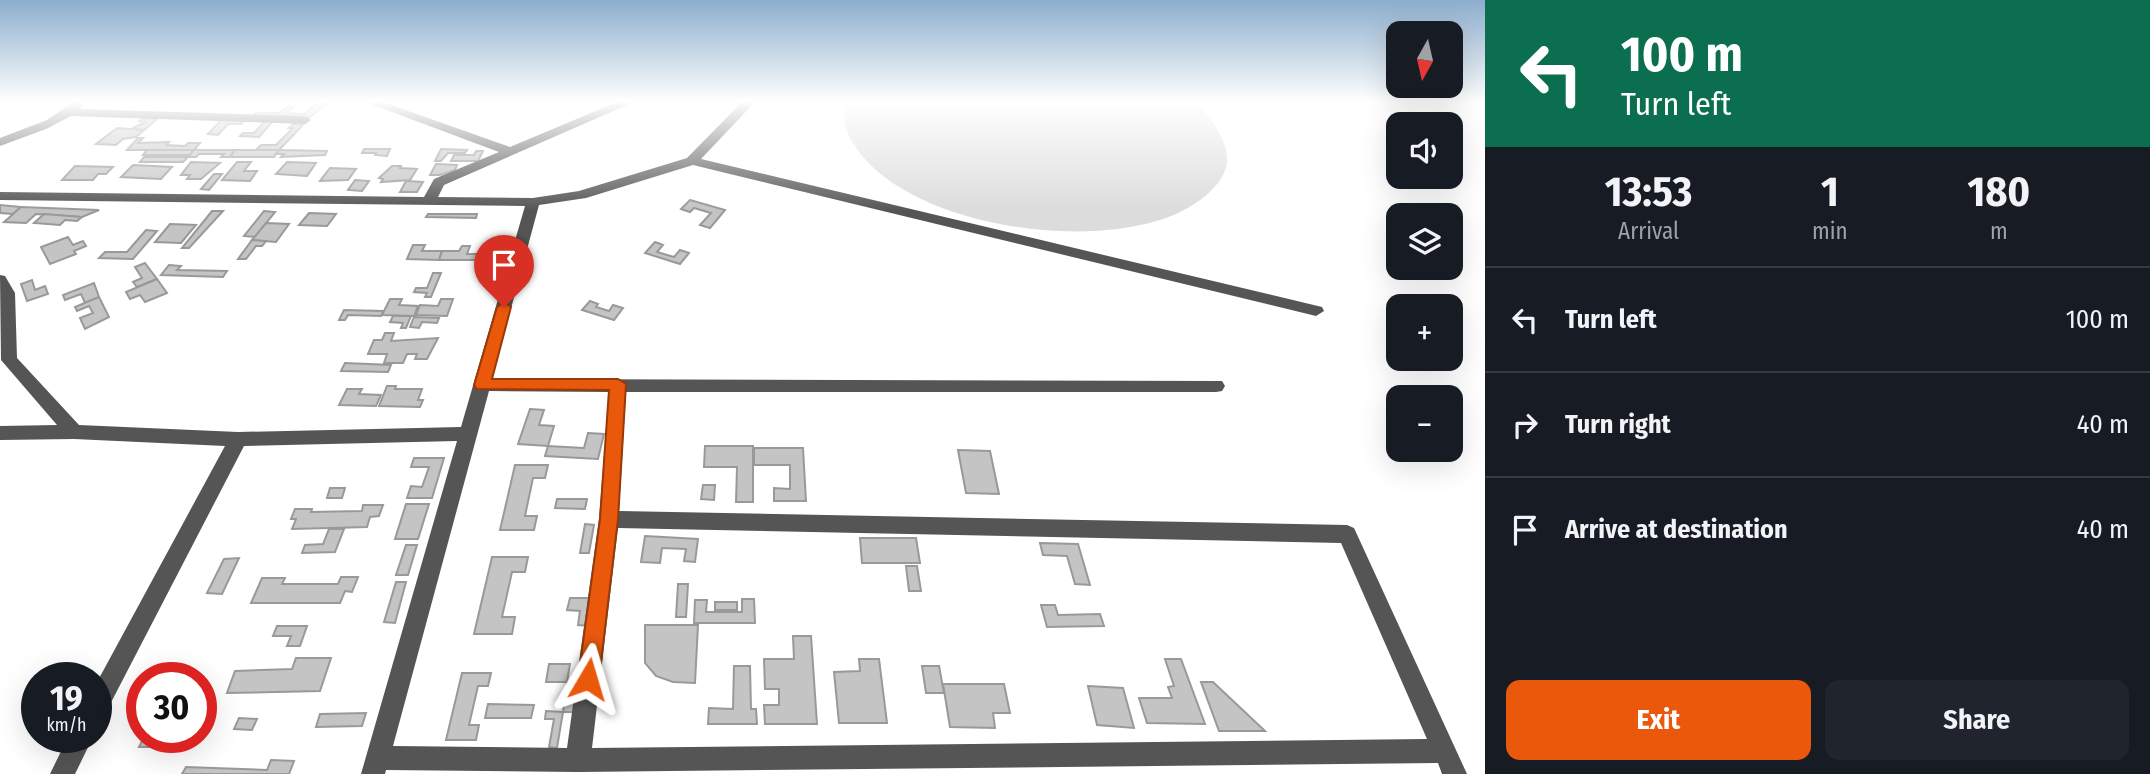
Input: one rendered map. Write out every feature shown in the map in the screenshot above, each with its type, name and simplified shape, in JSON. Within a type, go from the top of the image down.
[{"type":"street","points":[[472,138],[508,151]]},
{"type":"street","points":[[429,201],[439,182],[540,138]]},
{"type":"street","points":[[0,196],[533,202],[581,195],[692,161],[714,138]]},
{"type":"street","points":[[692,161],[1316,311]]},
{"type":"street","points":[[533,202],[375,766],[578,760],[1443,751]]},
{"type":"street","points":[[0,280],[7,293],[9,359],[74,432]]},
{"type":"street","points":[[578,760],[609,519],[618,384]]},
{"type":"street","points":[[482,385],[1216,386]]},
{"type":"street","points":[[0,433],[74,432],[237,439],[468,434]]},
{"type":"street","points":[[112,677],[237,439]]},
{"type":"street","points":[[609,519],[1347,534],[1455,774]]},
{"type":"street","points":[[62,774],[73,753]]},
{"type":"shaded area","points":[[852,138],[1222,138],[1227,154],[1223,176],[1219,182],[1191,206],[1154,222],[1108,230],[1056,231],[1002,224],[951,211],[905,191],[869,163]]},
{"type":"building","points":[[104,138],[129,138],[116,145],[96,144]]},
{"type":"building","points":[[138,138],[143,138],[138,143],[169,142],[166,145],[185,146],[188,143],[200,143],[194,150],[127,150]]},
{"type":"building","points":[[283,138],[290,138],[279,150],[256,150],[261,145],[276,145]]},
{"type":"building","points":[[364,149],[390,149],[387,156],[362,153]]},
{"type":"building","points":[[441,149],[467,150],[465,153],[448,153],[441,161],[435,161]]},
{"type":"building","points":[[147,150],[194,150],[190,155],[143,155]]},
{"type":"building","points":[[194,150],[235,150],[230,157],[221,157],[224,154],[199,154],[196,157],[188,157]]},
{"type":"building","points":[[235,150],[279,150],[274,157],[230,157]]},
{"type":"building","points":[[279,150],[327,151],[325,155],[281,157],[284,154],[276,154]]},
{"type":"building","points":[[476,151],[483,151],[478,161],[451,161],[454,155],[474,155]]},
{"type":"building","points":[[144,157],[188,157],[183,162],[140,162]]},
{"type":"building","points":[[191,162],[220,163],[201,179],[187,179],[190,175],[181,175]]},
{"type":"building","points":[[237,162],[251,162],[244,171],[257,171],[250,181],[222,180]]},
{"type":"building","points":[[287,162],[316,163],[307,176],[276,174]]},
{"type":"building","points":[[436,164],[457,165],[455,170],[430,175]]},
{"type":"building","points":[[133,165],[172,167],[161,179],[121,177]]},
{"type":"building","points":[[75,166],[113,167],[106,174],[98,174],[93,180],[62,180]]},
{"type":"building","points":[[392,166],[417,169],[410,180],[381,182],[383,179],[379,178]]},
{"type":"building","points":[[330,168],[356,169],[348,180],[320,181]]},
{"type":"building","points":[[214,174],[222,174],[209,190],[201,189]]},
{"type":"building","points":[[355,180],[369,181],[362,191],[348,190]]},
{"type":"building","points":[[406,181],[423,182],[417,192],[400,192]]},
{"type":"building","points":[[690,200],[725,210],[710,228],[700,225],[711,213],[694,208],[690,212],[681,209]]},
{"type":"building","points":[[0,205],[21,207],[13,214],[0,213]]},
{"type":"building","points":[[21,207],[99,210],[82,217],[36,214],[26,223],[4,222]]},
{"type":"building","points":[[212,211],[223,211],[189,248],[182,248]]},
{"type":"building","points":[[264,211],[275,212],[255,237],[244,236]]},
{"type":"building","points":[[309,213],[336,214],[327,226],[299,225]]},
{"type":"building","points":[[44,214],[82,217],[77,221],[65,220],[60,225],[34,223]]},
{"type":"building","points":[[428,214],[477,214],[476,218],[426,217]]},
{"type":"building","points":[[266,223],[289,224],[276,242],[252,240]]},
{"type":"building","points":[[170,224],[196,225],[181,243],[155,242]]},
{"type":"building","points":[[146,230],[157,231],[133,259],[99,258],[105,252],[127,252]]},
{"type":"building","points":[[68,237],[73,245],[83,241],[86,246],[74,251],[76,254],[50,264],[41,247]]},
{"type":"building","points":[[252,240],[266,241],[262,246],[256,246],[246,259],[238,259]]},
{"type":"building","points":[[655,242],[663,245],[657,252],[674,257],[680,250],[689,253],[680,264],[645,253]]},
{"type":"building","points":[[413,245],[425,245],[422,251],[442,251],[439,260],[407,259]]},
{"type":"building","points":[[462,246],[470,246],[467,254],[485,254],[483,260],[439,260],[442,251],[459,251]]},
{"type":"building","points":[[145,263],[157,279],[137,287],[133,282],[142,278],[135,267]]},
{"type":"building","points":[[169,265],[181,266],[177,270],[227,271],[223,277],[161,275]]},
{"type":"building","points":[[433,273],[441,273],[431,297],[425,297],[427,293],[414,292],[416,288],[427,288]]},
{"type":"building","points":[[157,279],[167,293],[145,302],[140,295],[130,299],[126,292]]},
{"type":"building","points":[[32,280],[35,290],[45,286],[48,294],[27,301],[21,284]]},
{"type":"building","points":[[94,283],[99,297],[85,303],[81,294],[65,300],[63,295]]},
{"type":"building","points":[[99,297],[109,317],[85,329],[80,318],[93,313],[89,306],[77,311],[75,307]]},
{"type":"building","points":[[390,299],[402,299],[399,305],[418,306],[414,316],[382,315]]},
{"type":"building","points":[[441,299],[453,299],[447,316],[416,315],[420,305],[438,306]]},
{"type":"building","points":[[590,301],[598,304],[596,307],[609,311],[613,305],[623,308],[614,320],[582,310]]},
{"type":"building","points":[[344,310],[383,311],[381,316],[348,315],[345,320],[339,320]]},
{"type":"building","points":[[393,316],[411,316],[406,328],[401,328],[403,323],[390,322]]},
{"type":"building","points":[[414,317],[439,318],[437,323],[422,322],[419,328],[410,327]]},
{"type":"building","points":[[385,333],[394,333],[391,341],[438,338],[427,359],[415,359],[417,354],[407,354],[403,363],[384,363],[387,354],[368,354],[374,340],[382,340]]},
{"type":"building","points":[[345,363],[391,365],[388,372],[341,371]]},
{"type":"building","points":[[387,386],[396,386],[395,389],[422,389],[418,400],[423,400],[420,407],[379,406]]},
{"type":"building","points":[[347,389],[362,389],[359,394],[381,395],[376,406],[339,405]]},
{"type":"building","points":[[530,409],[544,410],[539,425],[554,426],[548,446],[518,444]]},
{"type":"building","points":[[588,433],[604,434],[598,459],[545,456],[548,446],[584,448]]},
{"type":"building","points":[[705,446],[753,446],[753,502],[736,502],[737,467],[704,467]]},
{"type":"building","points":[[754,448],[803,448],[806,501],[774,501],[774,488],[790,489],[790,465],[754,465]]},
{"type":"building","points":[[958,450],[990,451],[999,494],[966,493]]},
{"type":"building","points":[[414,458],[444,458],[432,498],[407,498],[411,486],[422,487],[429,467],[411,467]]},
{"type":"building","points":[[515,465],[548,465],[545,478],[533,478],[525,516],[537,516],[534,530],[500,530]]},
{"type":"building","points":[[703,485],[715,485],[714,500],[701,499]]},
{"type":"building","points":[[330,488],[345,488],[342,498],[327,498]]},
{"type":"building","points":[[557,499],[587,499],[585,509],[555,508]]},
{"type":"building","points":[[406,504],[429,504],[418,539],[395,539]]},
{"type":"building","points":[[363,505],[383,505],[379,516],[370,517],[367,527],[292,529],[296,519],[291,519],[295,509],[312,509],[311,512],[362,511]]},
{"type":"building","points":[[585,524],[594,525],[589,553],[580,553]]},
{"type":"building","points":[[329,529],[344,529],[335,552],[302,553],[305,545],[323,544]]},
{"type":"building","points":[[645,536],[698,539],[695,562],[684,561],[686,549],[662,548],[660,563],[641,562]]},
{"type":"building","points":[[860,538],[916,538],[920,563],[862,563]]},
{"type":"building","points":[[1040,543],[1078,544],[1090,585],[1075,584],[1067,556],[1043,555]]},
{"type":"building","points":[[406,545],[417,545],[408,575],[396,575]]},
{"type":"building","points":[[492,557],[528,557],[525,572],[512,572],[502,617],[515,617],[512,634],[474,634]]},
{"type":"building","points":[[239,558],[222,594],[207,593],[224,559]]},
{"type":"building","points":[[906,566],[917,566],[921,591],[909,591]]},
{"type":"building","points":[[341,577],[358,577],[352,592],[345,591],[340,603],[251,603],[262,578],[285,578],[282,584],[338,584]]},
{"type":"building","points":[[396,582],[406,582],[395,623],[384,622]]},
{"type":"building","points":[[678,584],[688,584],[686,617],[676,617]]},
{"type":"building","points":[[570,598],[595,598],[590,626],[578,625],[580,611],[567,610]]},
{"type":"building","points":[[742,599],[754,599],[755,623],[694,623],[695,600],[707,600],[706,612],[742,612]]},
{"type":"building","points":[[715,602],[737,602],[737,610],[715,610]]},
{"type":"building","points":[[1041,605],[1055,605],[1058,615],[1100,614],[1104,626],[1047,627]]},
{"type":"building","points":[[645,625],[698,625],[695,683],[673,682],[656,676],[645,663]]},
{"type":"building","points":[[277,626],[307,626],[300,646],[287,646],[291,636],[273,636]]},
{"type":"building","points":[[793,636],[811,636],[817,724],[765,724],[764,705],[779,705],[779,689],[765,689],[764,659],[794,659]]},
{"type":"building","points":[[296,658],[331,658],[320,691],[227,693],[235,671],[292,669]]},
{"type":"building","points":[[859,659],[879,659],[887,723],[839,723],[834,672],[860,671]]},
{"type":"building","points":[[1165,659],[1181,659],[1205,724],[1147,723],[1139,698],[1172,698],[1168,687],[1174,686]]},
{"type":"building","points":[[549,664],[570,664],[567,682],[546,682]]},
{"type":"building","points":[[734,666],[750,666],[751,709],[756,709],[757,724],[708,724],[709,708],[733,709]]},
{"type":"building","points":[[922,666],[939,666],[944,693],[926,693]]},
{"type":"building","points":[[462,673],[491,673],[488,686],[478,686],[469,725],[479,725],[476,740],[446,740]]},
{"type":"building","points":[[1201,682],[1213,682],[1265,731],[1219,731]]},
{"type":"building","points":[[567,684],[577,684],[573,712],[563,712]]},
{"type":"building","points":[[943,684],[1004,684],[1010,713],[993,713],[995,728],[950,727]]},
{"type":"building","points":[[1088,686],[1123,688],[1134,728],[1097,725]]},
{"type":"building","points":[[488,704],[534,705],[531,718],[485,718]]},
{"type":"building","points":[[546,711],[563,712],[557,748],[549,747],[554,719],[545,719]]},
{"type":"building","points":[[366,713],[362,726],[316,727],[320,714]]},
{"type":"building","points":[[239,718],[257,719],[252,730],[234,729]]},
{"type":"building","points":[[271,760],[294,761],[289,774],[182,774],[186,767],[267,770]]},
{"type":"route","points":[[504,307],[482,385],[618,384],[609,519],[588,679]]}]
